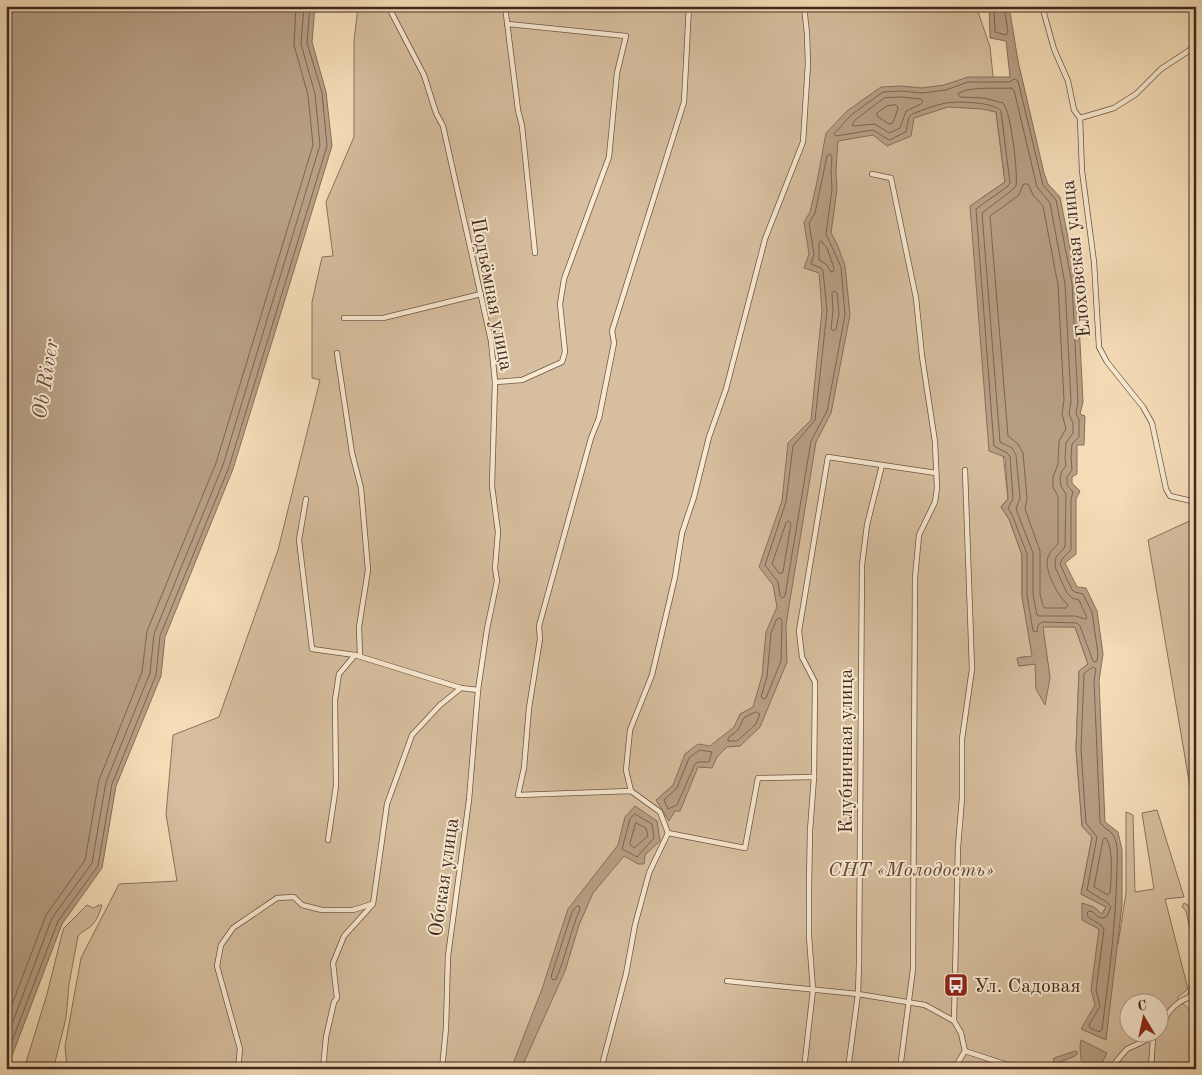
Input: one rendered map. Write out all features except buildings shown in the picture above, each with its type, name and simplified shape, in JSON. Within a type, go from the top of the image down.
[{"type":"street","name":"Подъёмная улица","points":[[388,6],[424,74],[436,113],[443,126],[491,341],[495,382],[492,486],[498,532],[495,568],[497,581],[487,628],[478,690]]},
{"type":"street","points":[[505,6],[518,110],[522,126],[535,253]]},
{"type":"street","points":[[601,1069],[626,974],[634,925],[649,873],[668,833],[660,812],[631,791],[518,795],[524,768],[529,708],[540,639],[539,626],[591,438],[599,418],[614,343],[612,331],[684,102],[688,6]]},
{"type":"street","points":[[631,791],[626,770],[630,730],[652,675],[675,577],[682,533],[694,497],[709,437],[726,389],[766,239],[803,142],[808,64],[804,6]]},
{"type":"street","name":"Елоховская улица","points":[[1042,6],[1054,49],[1068,81],[1074,110],[1080,118],[1082,171],[1094,262],[1099,347],[1107,362],[1152,423],[1166,489],[1170,496],[1196,502]]},
{"type":"street","points":[[495,382],[522,380],[562,362],[565,352],[560,304],[564,279],[609,156],[617,73],[626,36],[507,24]]},
{"type":"street","points":[[1080,118],[1114,108],[1136,94],[1161,69],[1196,46]]},
{"type":"street","points":[[872,174],[891,178],[916,298],[922,356],[935,442],[937,488],[935,502],[919,535],[915,578],[913,944],[910,1002],[900,1069]]},
{"type":"street","points":[[344,318],[383,318],[481,294]]},
{"type":"street","points":[[328,840],[336,786],[335,700],[339,674],[358,656],[359,627],[368,570],[361,488],[352,453],[338,354]]},
{"type":"street","points":[[804,1069],[813,990],[809,936],[809,896],[810,831],[814,777],[815,682],[802,657],[799,630],[828,457],[936,473]]},
{"type":"street","name":"Клубничная улица","points":[[848,1069],[858,994],[862,734],[862,565],[867,525],[882,465]]},
{"type":"street","points":[[954,1022],[958,847],[962,798],[962,739],[972,669],[965,470]]},
{"type":"street","points":[[306,499],[299,540],[312,649],[358,656],[461,688],[478,690]]},
{"type":"street","points":[[323,1069],[326,1037],[334,1002],[337,998],[333,963],[344,936],[373,904],[387,804],[412,735],[440,705],[461,688]]},
{"type":"street","name":"Обская улица","points":[[442,1069],[446,1028],[448,956],[469,800],[478,690]]},
{"type":"street","points":[[668,833],[745,848],[758,778],[814,777]]},
{"type":"street","points":[[238,1069],[240,1049],[217,966],[220,945],[233,928],[277,898],[294,897],[302,906],[322,910],[353,910],[373,904]]},
{"type":"street","points":[[727,981],[858,994],[925,1004],[954,1022],[961,1034],[965,1051],[954,1069]]},
{"type":"street","points":[[1170,1009],[1172,1006],[1186,998],[1196,995]]},
{"type":"street","points":[[1108,1069],[1127,1049],[1140,1042]]},
{"type":"street","points":[[1151,1069],[1153,1042]]},
{"type":"street","points":[[965,1051],[1020,1069]]},
{"type":"green space","name":"СНТ «Молодость»","points":[[358,6],[976,6],[990,47],[994,85],[991,111],[996,112],[1005,182],[980,199],[977,218],[1008,499],[1001,507],[1009,519],[1022,555],[1022,596],[1033,657],[1017,659],[1019,666],[1035,664],[1050,678],[1042,626],[1075,627],[1088,664],[1079,671],[1076,749],[1082,826],[1092,837],[1081,894],[1106,907],[1102,914],[1099,929],[1118,944],[1126,893],[1126,812],[1133,815],[1135,892],[1154,889],[1142,813],[1157,810],[1184,897],[1165,899],[1188,989],[1177,998],[1196,1016],[1196,1069],[67,1069],[65,1046],[81,958],[119,884],[177,881],[166,814],[173,735],[219,717],[278,550],[320,380],[312,378],[312,302],[322,257],[333,256],[326,202],[354,137],[354,41]]},
{"type":"green space","points":[[1196,518],[1196,822],[1148,540]]},
{"type":"green space","points":[[1184,903],[1188,905],[1196,927],[1196,955],[1191,941],[1186,911],[1182,907]]},
{"type":"green space","points":[[87,905],[93,908],[102,905],[94,923],[78,936],[69,984],[66,1018],[55,1069],[24,1069],[47,994],[64,928]]},
{"type":"green space","points":[[1196,955],[1196,992],[1188,994]]},
{"type":"water","name":"Ob River","points":[[6,6],[315,6],[312,42],[326,92],[332,146],[233,469],[165,637],[161,676],[116,786],[102,868],[62,924],[7,1069]]},
{"type":"water","points":[[989,6],[1009,6],[1018,61],[1044,173],[1048,184],[1060,197],[1077,283],[1083,402],[1080,414],[1085,416],[1084,445],[1077,445],[1077,474],[1072,477],[1072,483],[1080,491],[1076,499],[1076,554],[1065,563],[1077,587],[1086,588],[1097,611],[1103,654],[1099,681],[1105,822],[1118,832],[1122,850],[1122,905],[1106,1040],[1081,1029],[1095,1005],[1091,990],[1099,929],[1082,920],[1082,903],[1094,907],[1102,914],[1106,907],[1081,894],[1092,837],[1082,826],[1076,749],[1079,671],[1088,664],[1075,627],[1043,627],[1050,678],[1045,705],[1036,689],[1035,664],[1019,666],[1017,658],[1032,656],[1022,596],[1022,555],[1009,519],[1001,507],[1008,499],[1005,457],[989,451],[970,206],[1005,182],[996,112],[982,109],[948,107],[914,118],[911,136],[887,146],[873,135],[838,141],[837,189],[831,233],[845,266],[850,315],[831,413],[816,442],[786,626],[787,662],[760,727],[740,746],[727,747],[717,757],[712,768],[698,767],[680,811],[675,811],[669,821],[656,800],[673,785],[685,754],[698,744],[710,746],[734,727],[740,714],[753,707],[762,676],[766,632],[777,607],[773,585],[759,567],[782,501],[788,443],[811,420],[822,310],[819,273],[804,268],[809,254],[804,222],[810,212],[826,133],[847,111],[881,87],[922,88],[944,85],[968,77],[1010,77],[1006,41],[990,38]]},
{"type":"water","points":[[635,806],[657,821],[660,841],[645,855],[644,864],[638,864],[624,856],[593,893],[579,925],[565,971],[521,1069],[511,1069],[542,989],[568,909],[618,845],[625,817]]},
{"type":"water","points":[[1081,1040],[1107,1053],[1100,1067],[1081,1060]]},
{"type":"water","points":[[1075,1051],[1078,1053],[1075,1056],[1053,1065],[1054,1058]]},
{"type":"place","name":"Ул. Садовая","points":[[956,985]]}]
